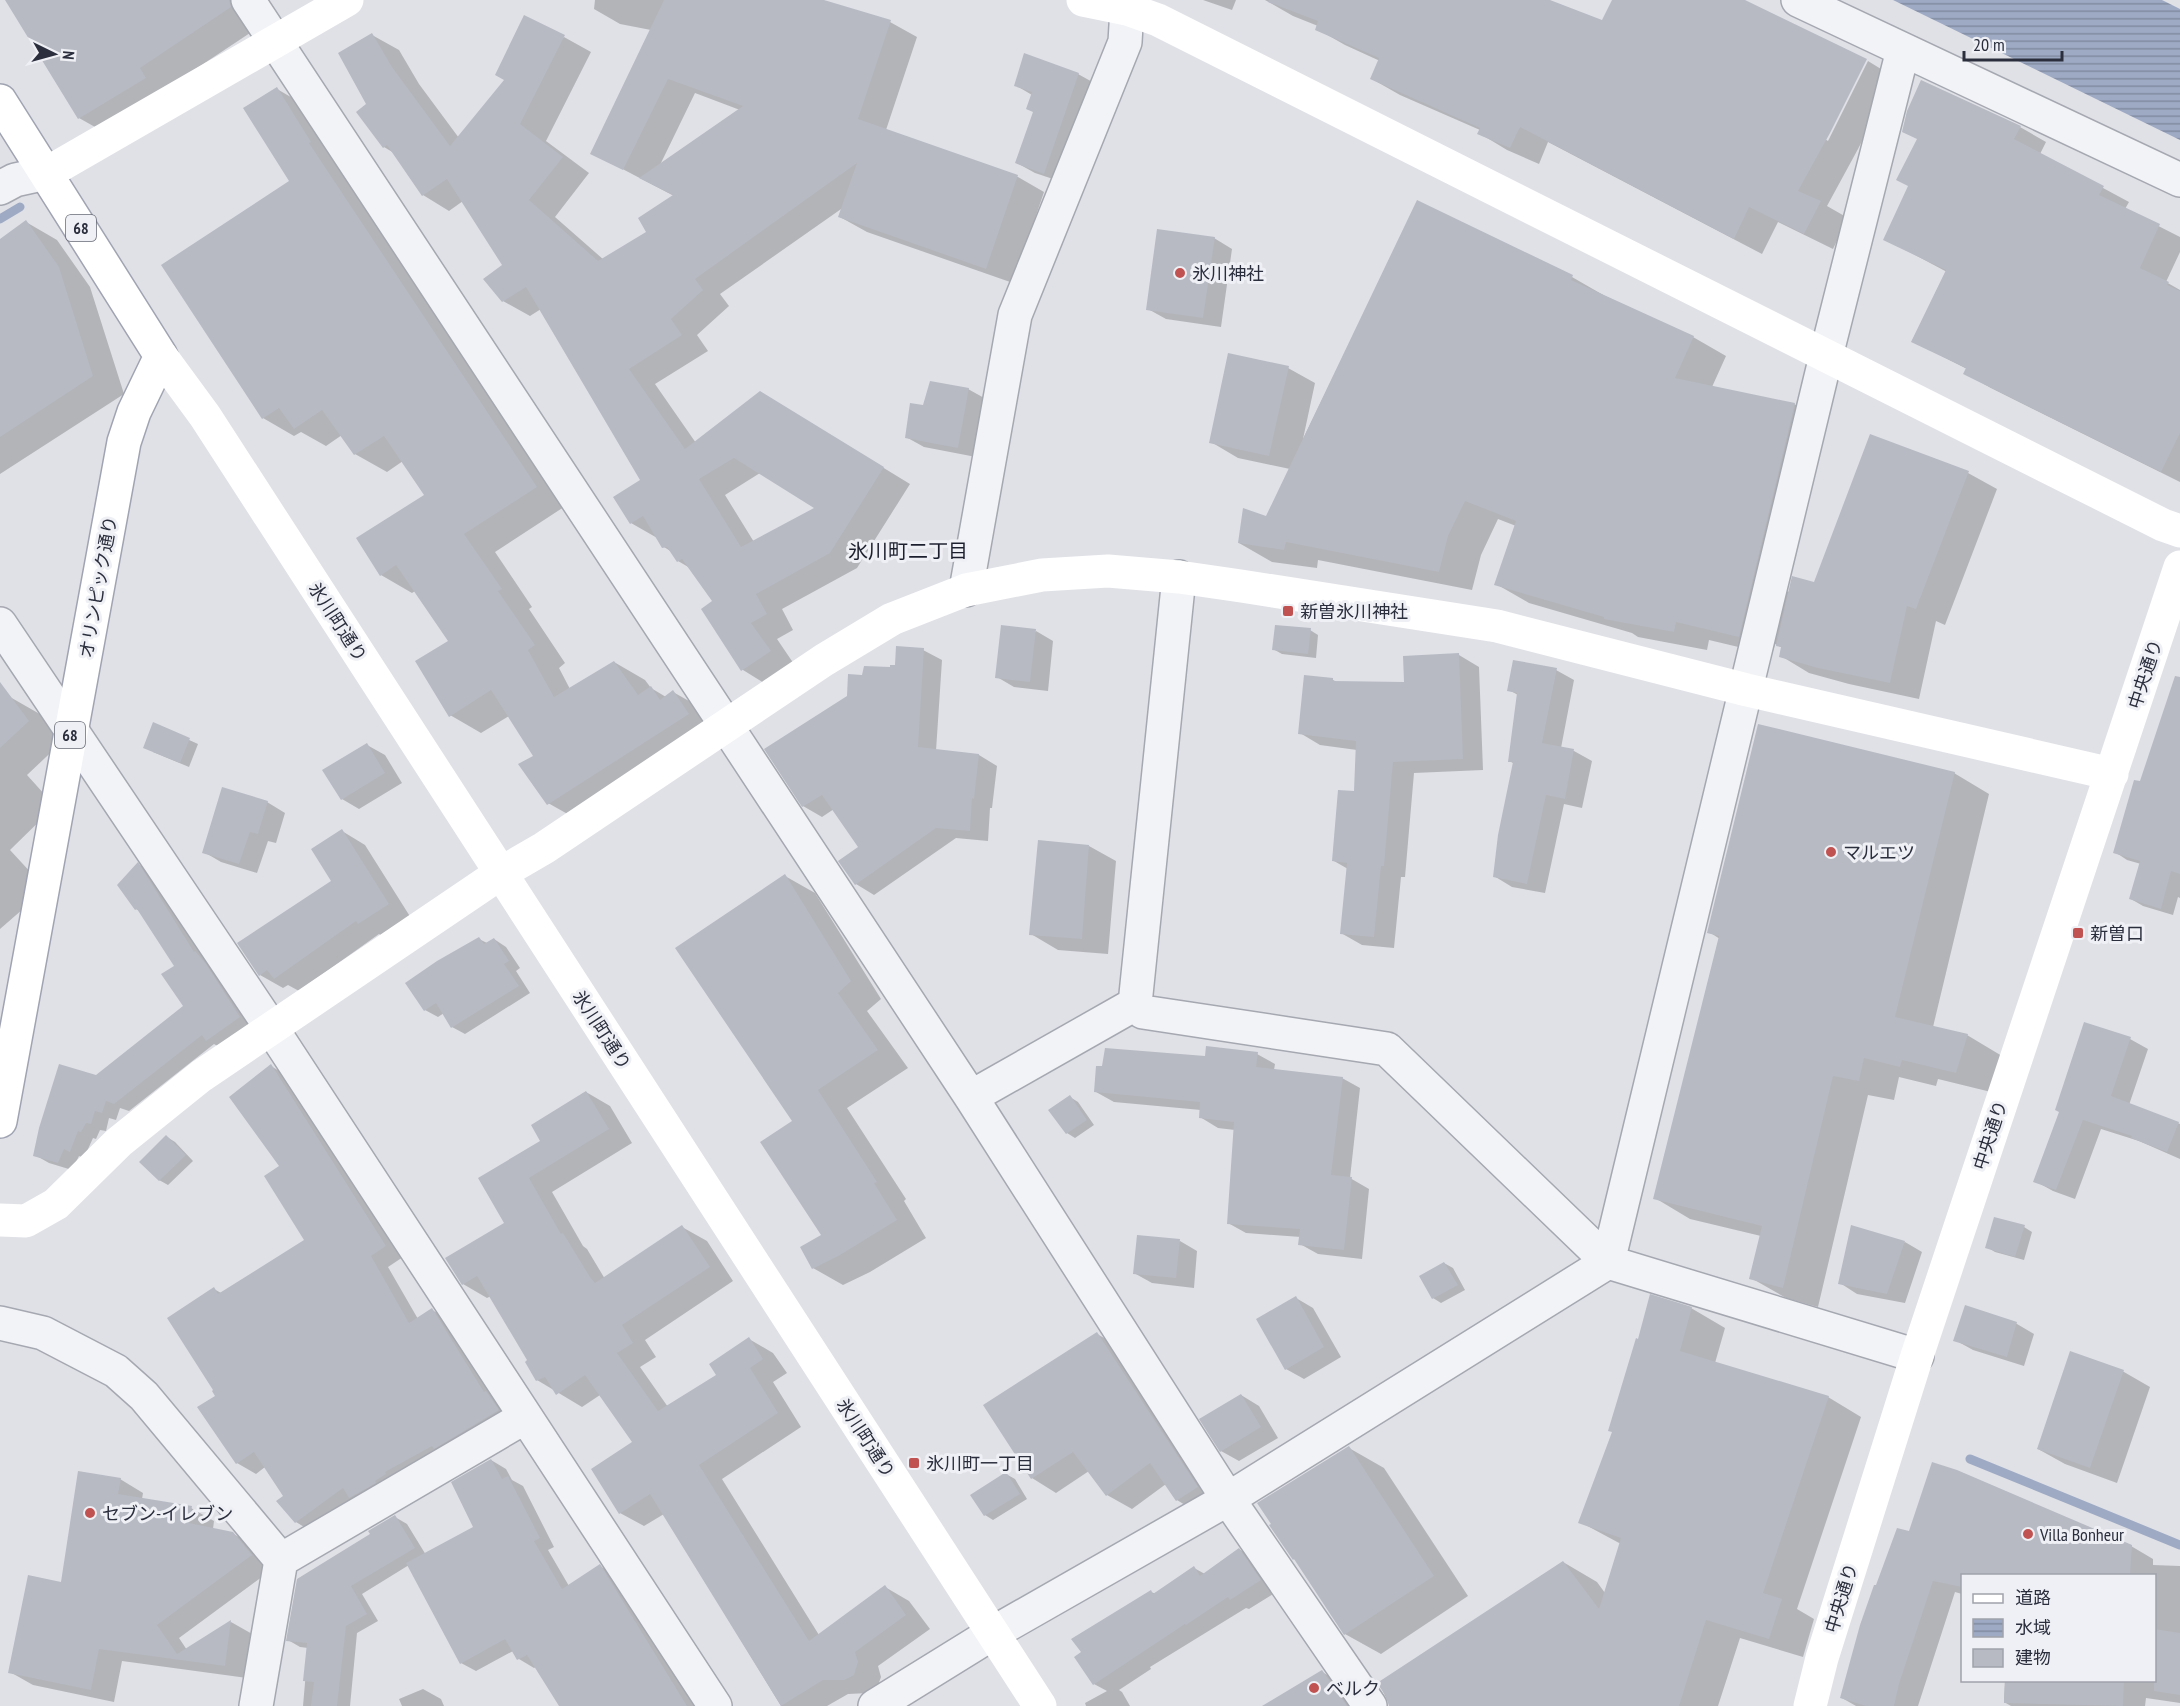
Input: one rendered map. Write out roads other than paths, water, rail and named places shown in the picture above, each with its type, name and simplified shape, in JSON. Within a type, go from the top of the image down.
[{"type":"street","points":[[248,0],[971,1097],[1228,1498],[1370,1706]]},
{"type":"street","points":[[0,188],[15,180],[47,173],[347,0]]},
{"type":"street","points":[[1083,0],[1128,4],[2163,525],[2180,531]]},
{"type":"street","points":[[1798,0],[2180,180]]},
{"type":"street","points":[[966,590],[1015,315],[1125,42],[1128,4]]},
{"type":"street","points":[[875,1706],[993,1634],[1228,1498],[1608,1262],[1826,356],[1903,50]]},
{"type":"street","name":"68","points":[[0,101],[161,356]]},
{"type":"street","name":"オリンピック通り","points":[[0,1121],[124,442],[134,412],[161,356]]},
{"type":"street","name":"氷川町通り","points":[[161,356],[205,416],[1040,1706]]},
{"type":"street","name":"中央通り","points":[[1810,1706],[1822,1658],[1917,1356],[2180,567]]},
{"type":"street","points":[[0,1220],[26,1221],[56,1204],[119,1142],[201,1076],[501,873],[544,848],[824,660],[892,619],[966,590],[1042,575],[1108,571],[1179,577],[1497,626],[1747,690],[2112,774]]},
{"type":"street","points":[[1135,1004],[1179,577]]},
{"type":"street","points":[[0,624],[272,1029],[715,1706]]},
{"type":"street","points":[[971,1097],[1135,1004]]},
{"type":"street","points":[[1135,1004],[1143,1012],[1387,1049],[1608,1262],[1917,1356]]},
{"type":"street","points":[[0,1323],[43,1333],[116,1371],[144,1396],[280,1560],[256,1706]]},
{"type":"street","points":[[280,1560],[525,1417]]},
{"type":"water","points":[[1893,0],[2162,0],[2180,9],[2180,140]]},
{"type":"waterway","points":[[0,219],[20,207]]},
{"type":"waterway","points":[[1970,1459],[2180,1545]]},
{"type":"place","name":"氷川神社","points":[[1180,273]]},
{"type":"place","name":"新曽氷川神社","points":[[1288,611]]},
{"type":"place","name":"マルエツ","points":[[1831,852]]},
{"type":"place","name":"新曽口","points":[[2078,933]]},
{"type":"place","name":"氷川町一丁目","points":[[914,1463]]},
{"type":"place","name":"セブン-イレブン","points":[[90,1513]]},
{"type":"place","name":"Villa Bonheur","points":[[2028,1534]]},
{"type":"place","name":"ベルク","points":[[1314,1688]]},
{"type":"district","name":"氷川町二丁目","points":[[908,551]]}]
